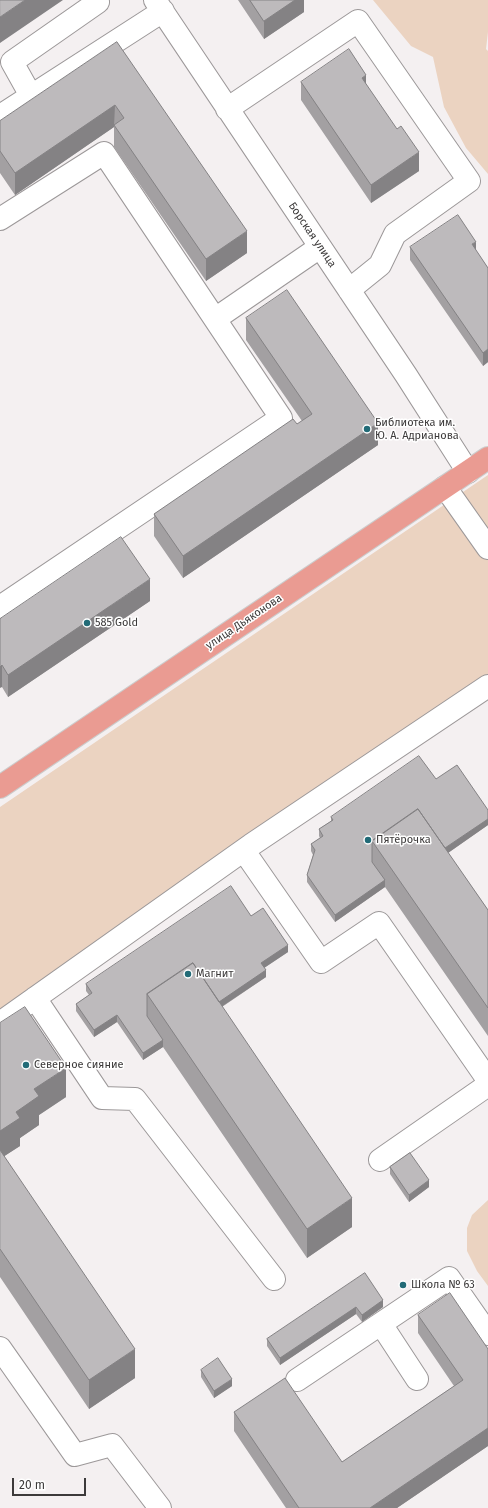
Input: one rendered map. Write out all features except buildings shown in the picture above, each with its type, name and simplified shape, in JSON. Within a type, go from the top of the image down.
[{"type":"main road","name":"улица Дьяконова","points":[[0,787],[488,458]]},
{"type":"street","points":[[31,96],[12,62],[98,2],[96,0]]},
{"type":"street","points":[[0,116],[159,6]]},
{"type":"street","name":"Борская улица","points":[[159,6],[406,375],[468,472]]},
{"type":"street","points":[[227,109],[358,21],[469,181],[395,234],[380,265],[349,290]]},
{"type":"street","points":[[0,219],[104,153],[281,418],[0,607]]},
{"type":"street","points":[[215,319],[320,247]]},
{"type":"street","points":[[445,487],[488,548]]},
{"type":"street","points":[[0,1023],[244,851],[488,686]]},
{"type":"street","points":[[244,851],[321,962],[379,924],[488,1080]]},
{"type":"street","points":[[35,998],[102,1098],[135,1099],[274,1279]]},
{"type":"street","points":[[380,1160],[488,1085]]},
{"type":"street","points":[[297,1380],[450,1278],[488,1334]]},
{"type":"street","points":[[381,1324],[417,1379]]},
{"type":"street","points":[[0,1348],[75,1455],[112,1445],[160,1508]]},
{"type":"shaded area","points":[[373,0],[488,0],[488,32],[486,49],[488,51],[488,174],[466,148],[444,107],[433,57],[411,46]]},
{"type":"shaded area","points":[[488,475],[488,680],[0,1010],[0,807]]},
{"type":"shaded area","points":[[488,1200],[488,1286],[477,1271],[467,1251],[467,1228],[472,1215]]},
{"type":"place","name":"Библиотека им. Ю. А. Адрианова","points":[[367,429]]},
{"type":"place","name":"585 Gold","points":[[87,623]]},
{"type":"place","name":"Пятёрочка","points":[[368,840]]},
{"type":"place","name":"Магнит","points":[[188,974]]},
{"type":"place","name":"Северное сияние","points":[[26,1065]]},
{"type":"place","name":"Школа № 63","points":[[403,1285]]}]
